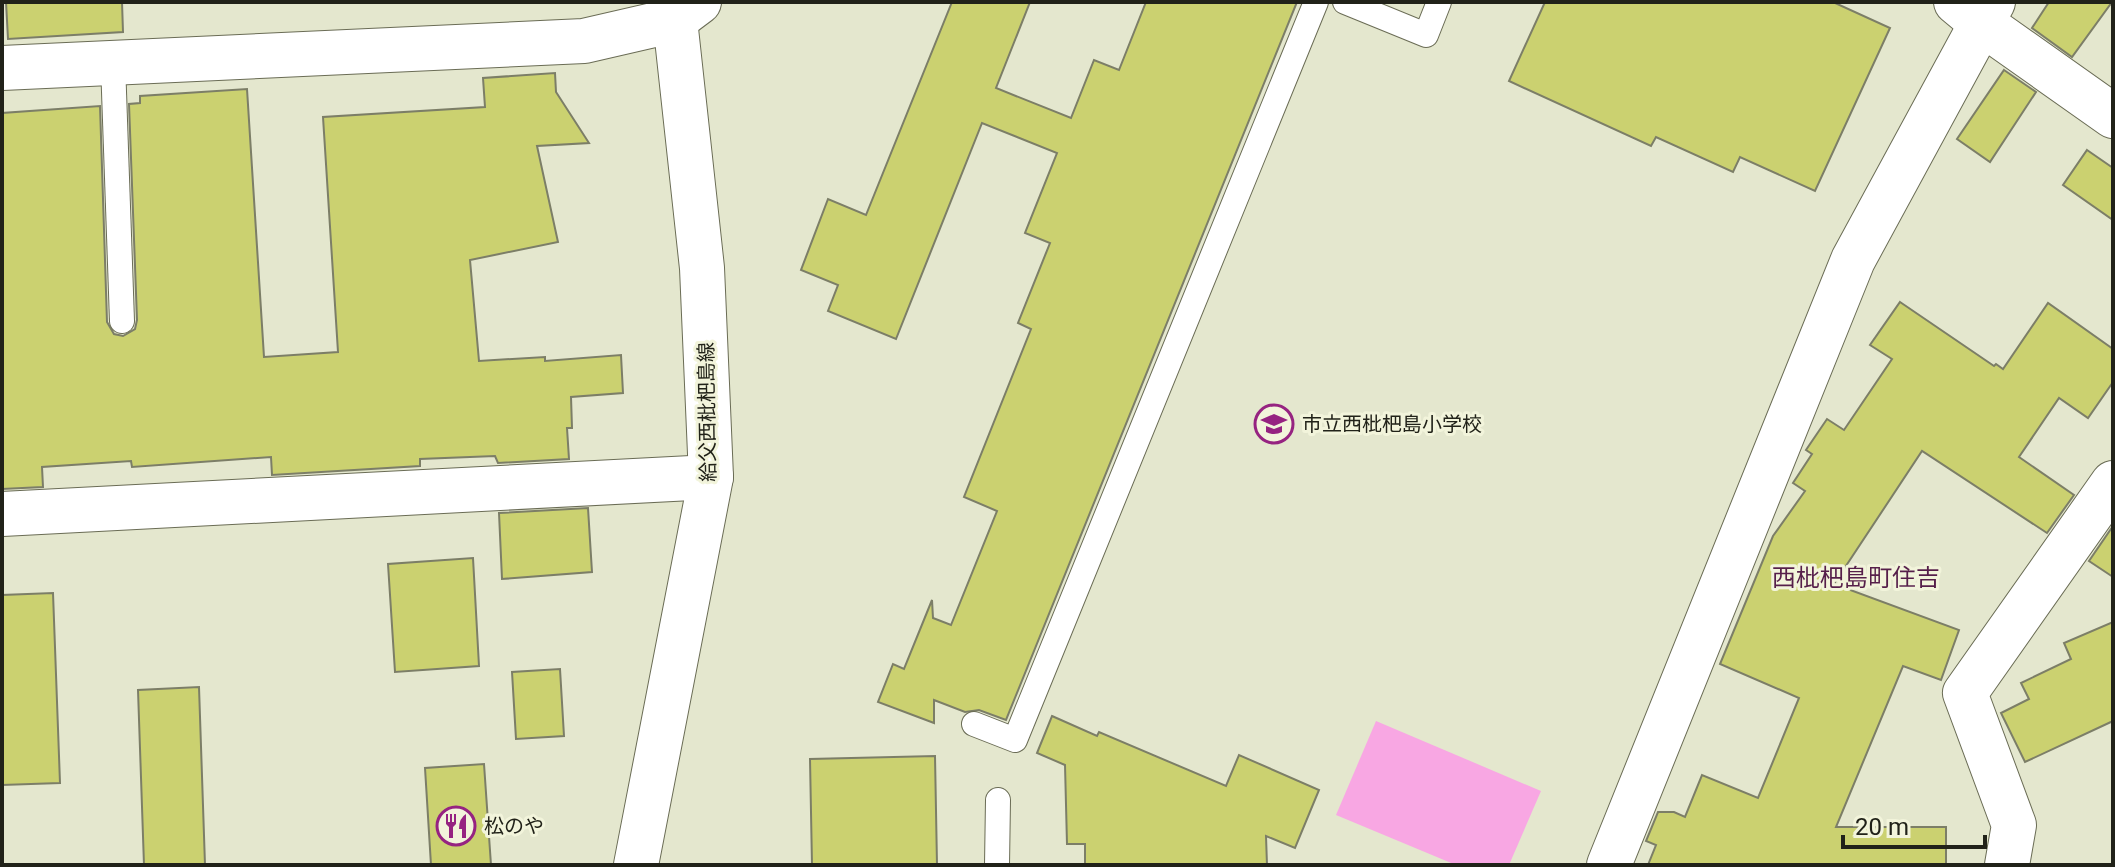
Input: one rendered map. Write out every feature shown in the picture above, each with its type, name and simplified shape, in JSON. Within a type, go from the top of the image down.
[{"type":"street","points":[[2,68],[584,41],[681,8]]},
{"type":"street","name":"給父西枇杷島線","points":[[636,865],[711,477],[702,268],[681,8]]},
{"type":"street","points":[[1609,865],[1853,260],[1976,9],[2113,116]]},
{"type":"street","points":[[2,514],[711,477]]},
{"type":"street","points":[[2007,865],[2014,825],[1965,693],[2113,483]]},
{"type":"lane","points":[[974,724],[1015,740],[1316,2]]},
{"type":"lane","points":[[1345,2],[1426,35],[1439,2]]},
{"type":"lane","points":[[113,63],[122,321]]},
{"type":"lane","points":[[997,865],[998,800]]},
{"type":"shaded area","points":[[1376,721],[1541,791],[1509,865],[1456,865],[1336,815]]},
{"type":"building","points":[[6,2],[122,2],[123,32],[8,39]]},
{"type":"building","points":[[952,2],[1030,2],[996,88],[1071,118],[1094,60],[1119,70],[1146,2],[1297,2],[1006,720],[979,710],[965,712],[934,700],[934,723],[878,702],[893,664],[904,669],[932,600],[933,618],[951,625],[997,511],[964,497],[1031,329],[1018,323],[1050,243],[1025,233],[1057,153],[982,123],[896,339],[828,311],[838,285],[801,270],[828,199],[866,215]]},
{"type":"building","points":[[1545,2],[1833,2],[1890,28],[1815,191],[1740,157],[1733,172],[1656,137],[1651,146],[1509,81]]},
{"type":"building","points":[[2049,2],[2112,2],[2072,57],[2032,28]]},
{"type":"building","points":[[2004,70],[2036,92],[1990,162],[1957,139]]},
{"type":"building","points":[[555,73],[556,92],[589,143],[537,146],[558,242],[470,260],[479,361],[545,357],[545,361],[621,355],[623,393],[571,397],[572,428],[567,428],[569,459],[498,463],[495,456],[420,459],[420,466],[272,475],[271,457],[132,467],[131,461],[42,467],[43,487],[2,489],[2,113],[100,106],[107,322],[114,334],[123,336],[135,329],[137,320],[129,104],[140,103],[140,96],[247,89],[264,357],[338,352],[323,117],[485,107],[483,78]]},
{"type":"building","points":[[2087,150],[2113,168],[2113,220],[2063,185]]},
{"type":"building","points":[[1900,302],[2003,369],[2048,303],[2113,349],[2113,382],[2088,418],[2059,398],[2019,457],[2074,495],[2047,533],[1922,451],[1834,584],[1959,630],[1941,680],[1903,666],[1836,827],[1946,827],[1946,865],[1648,865],[1656,845],[1646,841],[1658,812],[1674,812],[1685,817],[1702,775],[1758,798],[1799,698],[1720,664],[1773,536],[1805,491],[1793,483],[1812,454],[1806,450],[1827,419],[1844,430],[1892,359],[1870,345]]},
{"type":"building","points":[[588,508],[592,572],[502,579],[499,513]]},
{"type":"building","points":[[2113,526],[2113,577],[2089,561]]},
{"type":"building","points":[[473,558],[479,666],[395,672],[388,564]]},
{"type":"building","points":[[53,593],[60,783],[2,785],[2,595]]},
{"type":"building","points":[[2113,622],[2113,721],[2025,762],[2001,713],[2029,699],[2021,683],[2071,659],[2064,643]]},
{"type":"building","points":[[560,669],[564,736],[516,739],[512,672]]},
{"type":"building","points":[[199,687],[205,865],[144,865],[138,690]]},
{"type":"building","points":[[1052,716],[1097,736],[1099,732],[1226,786],[1239,755],[1319,790],[1295,848],[1266,836],[1267,865],[1085,865],[1085,844],[1067,844],[1065,765],[1037,753]]},
{"type":"building","points":[[935,756],[937,865],[812,865],[810,759]]},
{"type":"building","points":[[484,764],[491,865],[431,865],[425,768]]},
{"type":"place","name":"市立西枇杷島小学校","points":[[1274,424]]},
{"type":"place","name":"松のや","points":[[456,826]]},
{"type":"district","name":"西枇杷島町住吉","points":[[1856,578]]}]
